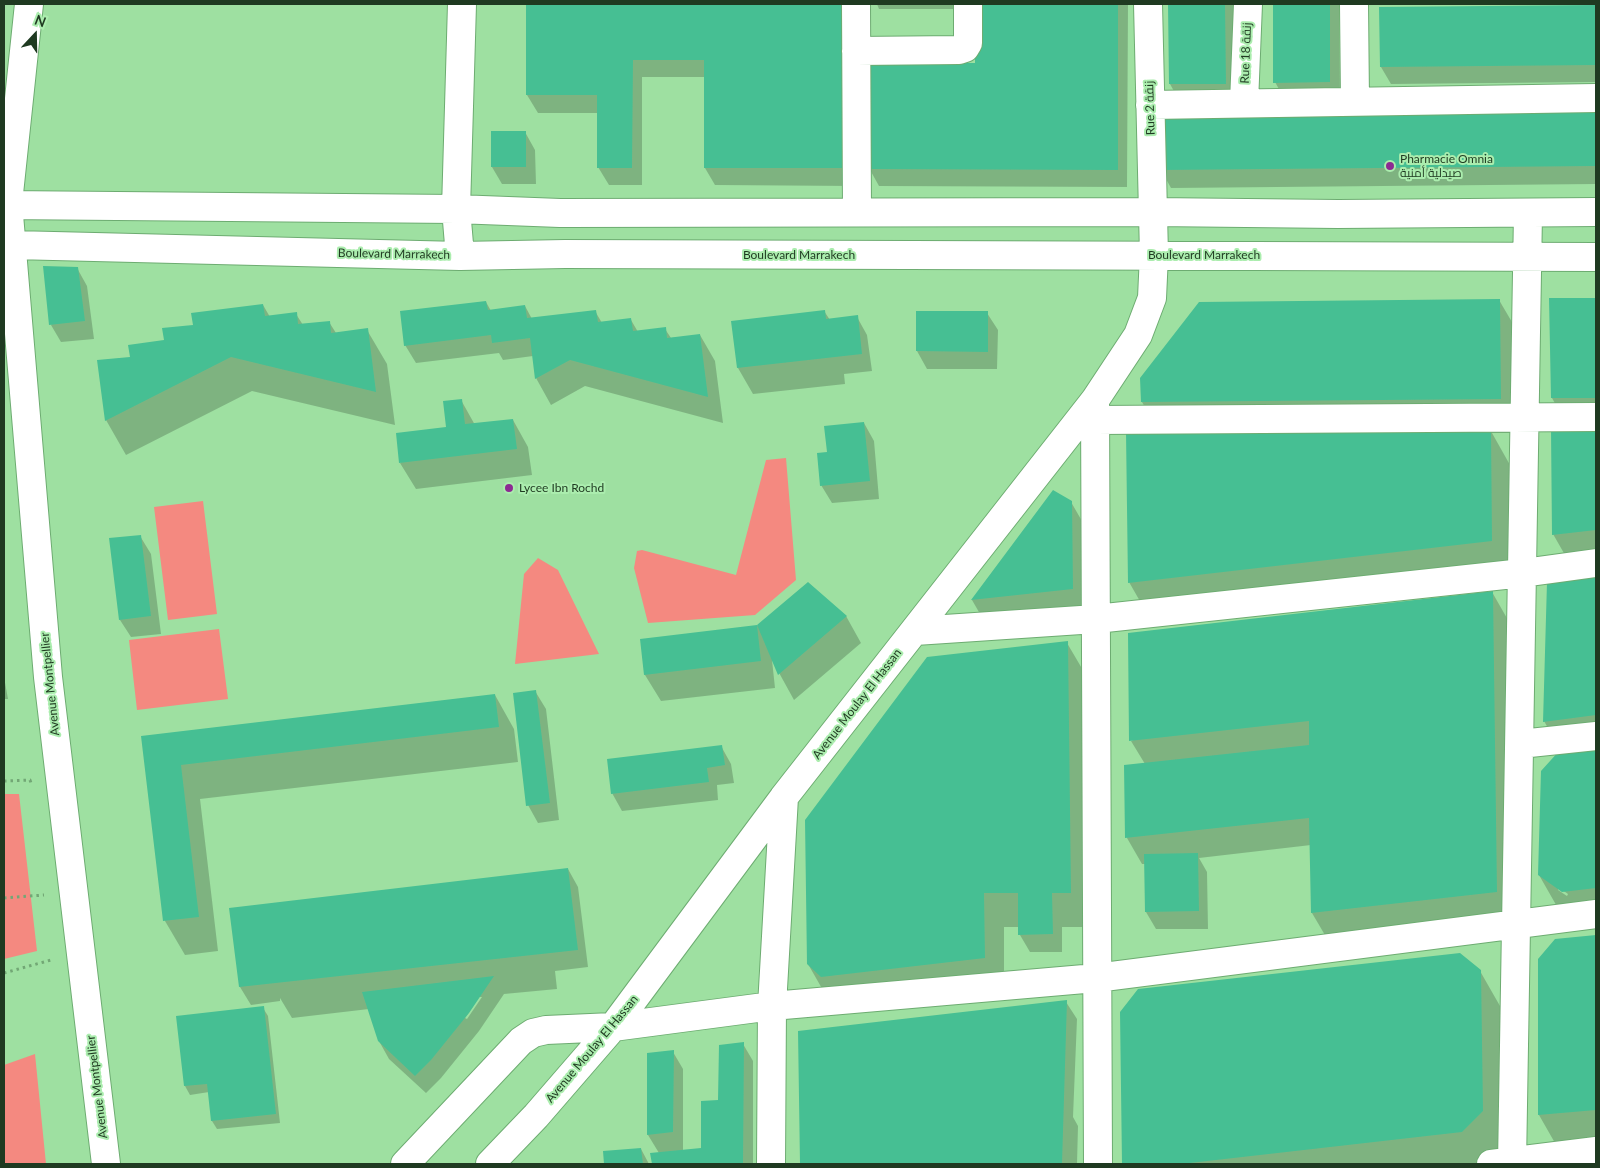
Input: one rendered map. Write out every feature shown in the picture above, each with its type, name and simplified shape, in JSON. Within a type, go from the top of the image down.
[{"type":"street","name":"Avenue Montpellier","points":[[29,4],[6,204],[8,241],[48,677],[106,1164]]},
{"type":"street","points":[[460,256],[456,209],[462,4]]},
{"type":"street","points":[[856,4],[857,211]]},
{"type":"street","points":[[856,51],[959,50],[966,48],[968,43],[968,4]]},
{"type":"street","name":"Rue 2 زنقة","points":[[1148,4],[1154,212]]},
{"type":"street","name":"Rue 18 زنقة","points":[[1244,103],[1248,4]]},
{"type":"street","points":[[1354,4],[1355,101]]},
{"type":"street","points":[[1150,105],[1596,98]]},
{"type":"street","points":[[6,204],[456,209],[560,213],[857,211],[1596,212]]},
{"type":"street","name":"Avenue Moulay El Hassan","points":[[490,1164],[536,1116],[613,1027],[784,797],[915,631],[1095,410],[1138,335],[1152,298],[1154,212]]},
{"type":"street","points":[[1528,213],[1529,256],[1516,924],[1505,1164],[1596,1151]]},
{"type":"street","name":"Boulevard Marrakech","points":[[8,241],[460,256],[1154,255],[1596,257]]},
{"type":"street","points":[[1098,1164],[1095,410],[1596,417]]},
{"type":"street","points":[[915,631],[1096,619],[1523,573],[1596,563]]},
{"type":"street","points":[[1520,744],[1596,736]]},
{"type":"street","points":[[771,1164],[772,1006],[784,797]]},
{"type":"street","points":[[405,1164],[522,1041],[533,1033],[565,1028],[613,1027],[772,1006],[1096,978],[1596,914]]},
{"type":"path","points":[[4,781],[30,780],[32,790]]},
{"type":"path","points":[[43,886],[45,905]]},
{"type":"path","points":[[4,898],[44,895]]},
{"type":"path","points":[[4,973],[52,961],[50,952]]},
{"type":"shaded area","points":[[786,458],[796,580],[755,615],[648,623],[634,568],[637,551],[642,550],[736,575],[766,460]]},
{"type":"shaded area","points":[[203,501],[217,614],[168,620],[154,507]]},
{"type":"shaded area","points":[[538,558],[558,570],[599,654],[515,664],[524,574]]},
{"type":"shaded area","points":[[219,629],[228,699],[137,710],[129,640]]},
{"type":"shaded area","points":[[4,794],[19,794],[37,951],[4,959]]},
{"type":"shaded area","points":[[35,1054],[46,1164],[4,1164],[4,1065]]},
{"type":"building","points":[[526,4],[846,4],[846,168],[704,168],[704,60],[633,60],[632,168],[597,168],[597,95],[526,95]]},
{"type":"building","points":[[975,4],[1118,4],[1118,170],[868,169],[868,62],[975,63]]},
{"type":"building","points":[[1168,4],[1225,4],[1226,84],[1169,84]]},
{"type":"building","points":[[1273,4],[1330,4],[1330,82],[1273,83]]},
{"type":"building","points":[[1596,5],[1596,65],[1380,67],[1379,7]]},
{"type":"building","points":[[1596,108],[1596,166],[1160,170],[1159,112]]},
{"type":"building","points":[[491,131],[526,131],[526,167],[491,167]]},
{"type":"building","points":[[43,266],[78,267],[85,321],[49,325]]},
{"type":"building","points":[[1549,298],[1596,298],[1596,398],[1551,398]]},
{"type":"building","points":[[1500,299],[1501,399],[1141,402],[1140,378],[1199,302]]},
{"type":"building","points":[[486,301],[488,310],[525,305],[527,318],[596,310],[598,322],[631,318],[633,331],[666,327],[667,338],[700,334],[708,397],[570,360],[535,379],[530,338],[492,343],[491,335],[404,346],[400,311]]},
{"type":"building","points":[[263,304],[265,316],[297,312],[298,324],[330,321],[331,333],[368,328],[376,392],[231,357],[105,421],[97,360],[130,357],[128,345],[164,340],[162,328],[193,325],[191,313]]},
{"type":"building","points":[[825,310],[826,319],[858,315],[862,354],[737,368],[731,321]]},
{"type":"building","points":[[916,311],[988,311],[988,352],[916,351]]},
{"type":"building","points":[[462,399],[465,424],[513,419],[517,449],[399,463],[396,433],[446,427],[443,401]]},
{"type":"building","points":[[864,422],[870,481],[820,486],[817,453],[827,452],[824,426]]},
{"type":"building","points":[[1596,428],[1596,530],[1552,535],[1551,429]]},
{"type":"building","points":[[1491,429],[1492,541],[1128,583],[1126,432]]},
{"type":"building","points":[[1053,490],[1072,501],[1073,589],[971,600]]},
{"type":"building","points":[[141,535],[151,616],[119,620],[109,538]]},
{"type":"building","points":[[1596,577],[1596,715],[1543,722],[1547,582]]},
{"type":"building","points":[[808,582],[847,616],[778,675],[757,625]]},
{"type":"building","points":[[1493,591],[1497,892],[1311,913],[1309,818],[1125,838],[1124,765],[1309,745],[1309,721],[1129,741],[1128,633]]},
{"type":"building","points":[[757,625],[761,661],[644,675],[640,639]]},
{"type":"building","points":[[1068,641],[1071,893],[1052,893],[1053,934],[1018,935],[1018,893],[984,893],[985,958],[821,977],[807,964],[805,820],[927,657]]},
{"type":"building","points":[[536,690],[550,803],[526,806],[513,693]]},
{"type":"building","points":[[495,694],[499,727],[181,765],[199,917],[163,921],[141,736]]},
{"type":"building","points":[[722,745],[725,765],[707,768],[709,782],[611,794],[607,759]]},
{"type":"building","points":[[1596,746],[1596,888],[1562,892],[1538,875],[1541,771],[1560,750]]},
{"type":"building","points":[[1198,853],[1199,911],[1145,912],[1144,854]]},
{"type":"building","points":[[568,868],[578,950],[239,987],[229,908]]},
{"type":"building","points":[[1596,935],[1596,1110],[1538,1115],[1538,959],[1555,939]]},
{"type":"building","points":[[1460,953],[1481,970],[1483,1111],[1462,1132],[1181,1164],[1122,1164],[1120,1012],[1138,989]]},
{"type":"building","points":[[494,976],[469,1013],[431,1060],[415,1076],[378,1041],[362,992]]},
{"type":"building","points":[[1067,1000],[1062,1164],[800,1164],[798,1031]]},
{"type":"building","points":[[264,1006],[276,1114],[211,1121],[207,1084],[184,1086],[176,1016]]},
{"type":"building","points":[[744,1042],[743,1164],[652,1164],[650,1153],[701,1148],[701,1101],[718,1100],[719,1045]]},
{"type":"building","points":[[674,1050],[673,1132],[647,1135],[647,1053]]},
{"type":"building","points":[[641,1148],[643,1164],[604,1164],[603,1151]]},
{"type":"place","name":"Pharmacie Omnia صيدلية أمنية","points":[[1390,166]]},
{"type":"place","name":"Lycee Ibn Rochd","points":[[509,488]]}]
